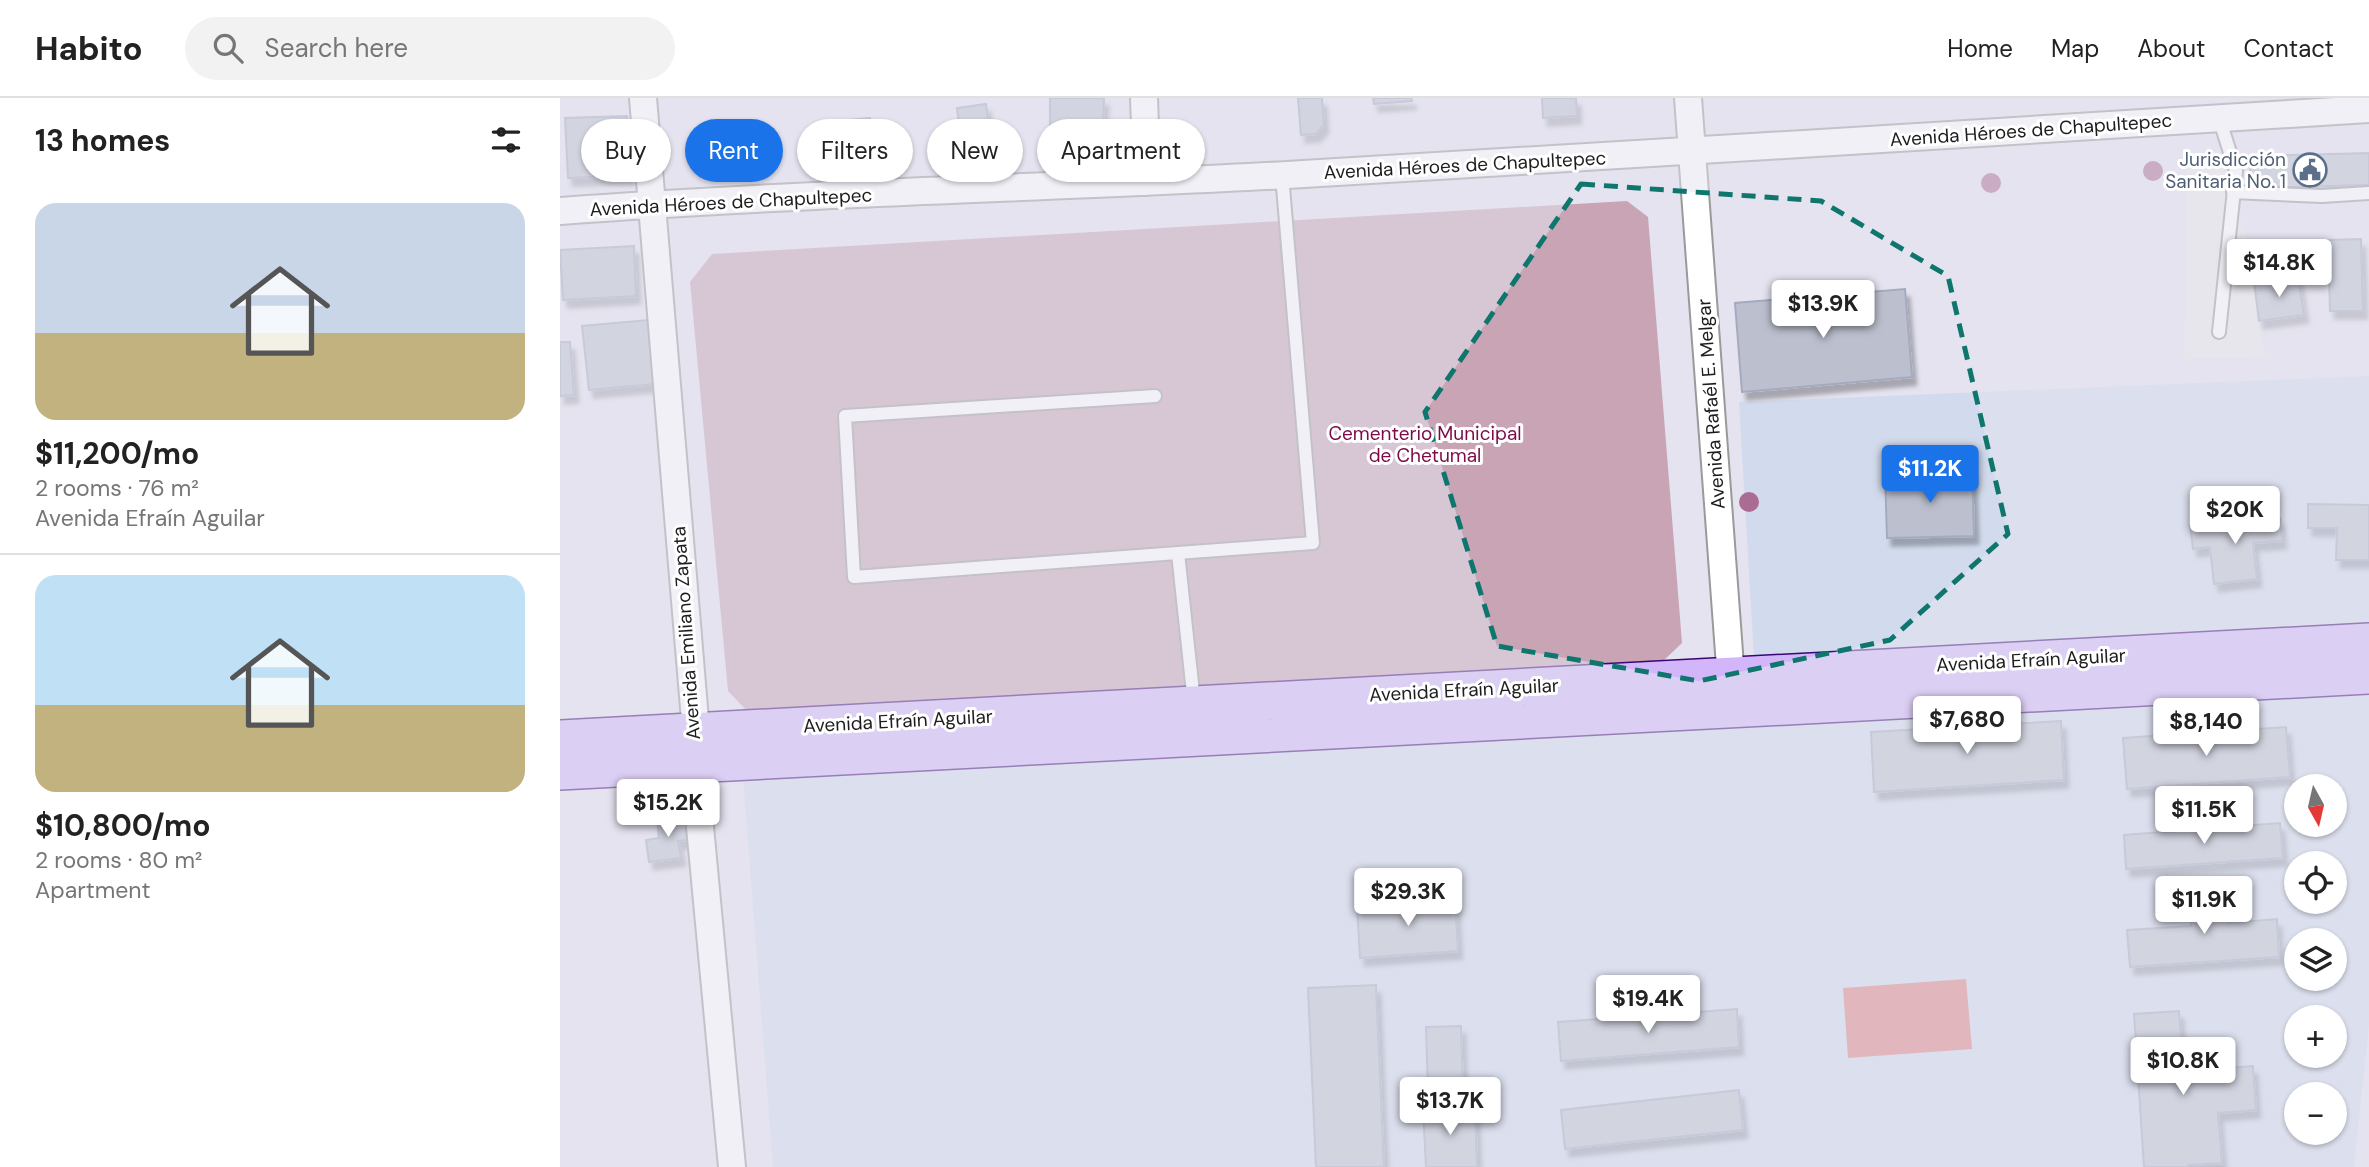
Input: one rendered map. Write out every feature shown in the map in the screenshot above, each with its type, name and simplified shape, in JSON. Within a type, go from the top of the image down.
[{"type":"main road","name":"Avenida Efraín Aguilar","points":[[560,739],[695,748],[1732,692],[2369,642]]},
{"type":"main road","name":"Avenida Efraín Aguilar","points":[[560,771],[695,748],[1194,705],[2369,676]]},
{"type":"street","name":"Avenida Emiliano Zapata","points":[[643,98],[695,748],[732,1167]]},
{"type":"street","points":[[1144,98],[1145,119]]},
{"type":"street","name":"Avenida Rafaél E. Melgar","points":[[1688,98],[1732,692]]},
{"type":"street","name":"Avenida Héroes de Chapultepec","points":[[1205,179],[1692,152],[2218,108],[2369,109]]},
{"type":"street","name":"Avenida Héroes de Chapultepec","points":[[560,211],[651,204],[1147,182]]},
{"type":"lane","points":[[2218,108],[2236,170],[2219,332]]},
{"type":"lane","points":[[1156,396],[845,416],[854,577],[1313,542],[1282,175]]},
{"type":"lane","points":[[2233,192],[2322,196],[2369,194]]},
{"type":"lane","points":[[1178,553],[1194,705]]},
{"type":"highlighted area","points":[[1581,184],[1821,201],[1948,276],[2008,534],[1890,640],[1699,681],[1497,646],[1425,412]]},
{"type":"shaded area","points":[[2219,158],[2249,244],[2265,357],[2184,359],[2187,159]]},
{"type":"shaded area","points":[[2369,376],[2369,627],[1754,658],[1739,402]]},
{"type":"shaded area","points":[[2369,690],[2369,1025],[2354,1167],[773,1167],[743,777]]},
{"type":"shaded area","points":[[1966,979],[1972,1049],[1848,1058],[1843,988]]},
{"type":"green space","name":"Cementerio Municipal de Chetumal","points":[[1627,201],[1648,217],[1682,643],[1661,663],[749,713],[728,691],[690,282],[712,254]]},
{"type":"building","points":[[1050,98],[1104,98],[1103,119],[1050,119]]},
{"type":"building","points":[[1298,98],[1322,98],[1324,125],[1316,134],[1301,135]]},
{"type":"building","points":[[1373,98],[1411,98],[1412,101],[1374,104]]},
{"type":"building","points":[[1542,98],[1576,98],[1577,116],[1543,118]]},
{"type":"building","points":[[986,104],[988,119],[958,119],[957,108]]},
{"type":"building","points":[[627,116],[627,119],[581,119],[581,178],[568,178],[565,118]]},
{"type":"building","name":"Jurisdicción Sanitaria No. 1","points":[[2369,153],[2369,185],[2251,188],[2250,156]]},
{"type":"building","points":[[2361,239],[2363,311],[2330,311],[2328,240]]},
{"type":"building","points":[[634,246],[636,296],[563,300],[560,250]]},
{"type":"building","points":[[2298,276],[2304,315],[2259,321],[2254,282]]},
{"type":"building","points":[[1905,289],[1912,377],[1742,392],[1735,303]]},
{"type":"building","points":[[648,320],[654,384],[589,390],[582,326]]},
{"type":"building","points":[[560,342],[570,342],[574,395],[560,396]]},
{"type":"building","points":[[1972,471],[1974,536],[1887,538],[1885,473]]},
{"type":"building","points":[[2308,504],[2369,505],[2369,560],[2336,560],[2337,528],[2308,528]]},
{"type":"building","points":[[2280,518],[2282,541],[2253,543],[2257,579],[2214,584],[2210,547],[2193,549],[2190,525]]},
{"type":"building","points":[[2061,721],[2064,780],[1874,792],[1871,732]]},
{"type":"building","points":[[2286,727],[2290,774],[2284,774],[2284,777],[2127,789],[2123,738]]},
{"type":"building","points":[[685,815],[689,840],[678,841],[681,858],[649,862],[646,840],[659,838],[657,819]]},
{"type":"building","points":[[2280,823],[2283,858],[2126,869],[2124,835]]},
{"type":"building","points":[[2225,887],[2228,923],[2277,919],[2279,957],[2130,967],[2127,930],[2191,926],[2188,889]]},
{"type":"building","points":[[1455,899],[1458,951],[1360,958],[1357,906]]},
{"type":"building","points":[[1376,985],[1384,1167],[1316,1167],[1308,988]]},
{"type":"building","points":[[1737,1009],[1739,1047],[1561,1061],[1558,1022]]},
{"type":"building","points":[[2179,1011],[2183,1071],[2253,1066],[2256,1110],[2218,1113],[2222,1163],[2188,1167],[2144,1167],[2134,1014]]},
{"type":"building","points":[[1461,1026],[1463,1093],[1428,1095],[1426,1027]]},
{"type":"building","points":[[1739,1090],[1743,1130],[1565,1149],[1561,1110]]},
{"type":"building","points":[[1475,1105],[1477,1167],[1426,1167],[1423,1108]]},
{"type":"place","name":"Jurisdicción Sanitaria No. 1","points":[[2310,170]]}]
